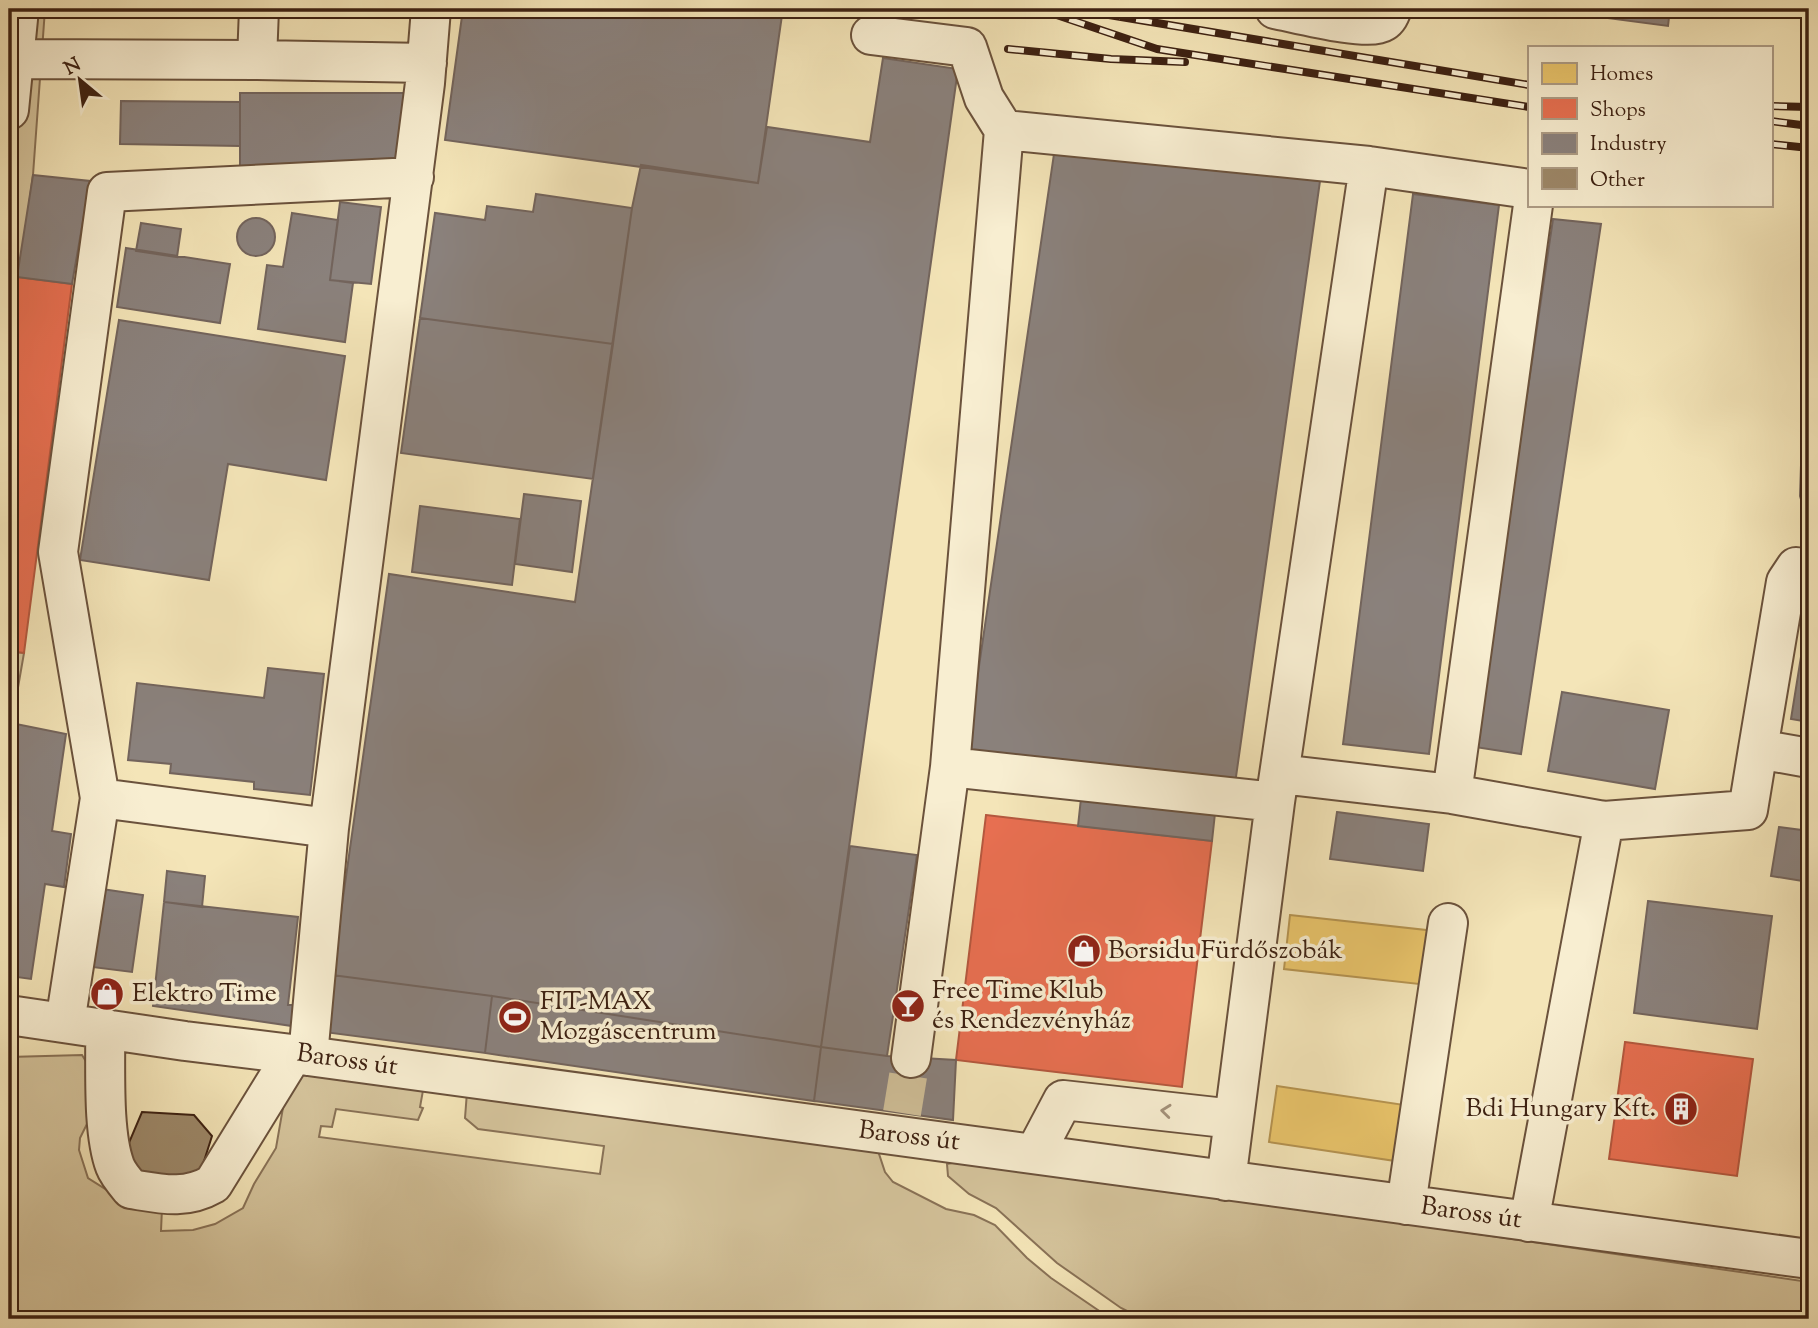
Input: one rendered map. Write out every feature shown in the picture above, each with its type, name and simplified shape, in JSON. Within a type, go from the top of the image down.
[{"type":"street","points":[[9,110],[19,9]]},
{"type":"street","points":[[257,60],[260,9]]},
{"type":"street","points":[[105,1028],[108,1118],[116,1169],[131,1189],[166,1194],[197,1194],[213,1184],[300,1055],[414,177],[431,9]]},
{"type":"street","points":[[1275,9],[1364,26],[1381,24],[1392,9]]},
{"type":"street","points":[[871,35],[967,47],[984,98],[1004,130],[950,767],[911,1058]]},
{"type":"street","points":[[15,60],[257,60],[426,73]]},
{"type":"street","points":[[1004,130],[1369,166],[1528,189]]},
{"type":"street","points":[[1226,1181],[1278,788],[1369,166]]},
{"type":"street","points":[[65,1023],[100,798],[58,552],[107,192],[414,177]]},
{"type":"street","points":[[1452,794],[1532,206]]},
{"type":"street","points":[[950,767],[1278,788],[1452,794],[1604,821],[1748,810],[1786,582],[1796,567]]},
{"type":"street","points":[[1758,750],[1809,758]]},
{"type":"street","points":[[100,798],[329,828]]},
{"type":"street","points":[[1529,1222],[1604,821]]},
{"type":"street","points":[[1406,1205],[1448,923]]},
{"type":"street","name":"Baross út","points":[[9,1015],[185,1041],[900,1125],[1035,1153],[1809,1259]]},
{"type":"street","points":[[1035,1153],[1063,1100],[1234,1119]]},
{"type":"shaded area","points":[[9,9],[45,9],[33,175],[9,353]]},
{"type":"shaded area","points":[[9,651],[24,653],[9,739]]},
{"type":"shaded area","points":[[82,1055],[97,1079],[89,1120],[80,1138],[79,1150],[88,1178],[107,1190],[162,1208],[161,1231],[193,1230],[215,1224],[243,1208],[276,1148],[289,1073],[424,1085],[420,1107],[423,1108],[418,1120],[336,1109],[332,1127],[321,1126],[319,1137],[600,1174],[604,1146],[478,1129],[465,1118],[467,1092],[878,1151],[885,1172],[893,1182],[946,1209],[974,1215],[995,1225],[1051,1278],[1111,1319],[9,1319],[9,1057]]},
{"type":"shaded area","points":[[967,1160],[1809,1282],[1809,1319],[1143,1319],[1121,1308],[1057,1263],[996,1208],[969,1194],[948,1176],[947,1164]]},
{"type":"building: Homes","points":[[110,9],[176,9],[177,16],[110,16]]},
{"type":"building: Homes","points":[[179,9],[245,9],[245,18],[179,17]]},
{"type":"building: Homes","points":[[285,9],[344,9],[344,16],[285,16]]},
{"type":"building: Homes","points":[[344,9],[408,9],[408,17],[344,16]]},
{"type":"building: Homes","points":[[1290,915],[1435,931],[1428,985],[1284,969]]},
{"type":"building: Homes","points":[[1277,1086],[1411,1106],[1402,1162],[1269,1142]]},
{"type":"building: Shops","points":[[17,277],[72,284],[24,653],[9,651],[9,344]]},
{"type":"building: Shops","name":"Borsidu Fürdőszobák","points":[[986,815],[1212,841],[1182,1087],[956,1060]]},
{"type":"building: Shops","name":"Bdi Hungary Kft.","points":[[1625,1042],[1753,1059],[1737,1176],[1609,1159]]},
{"type":"building: Industry","points":[[463,9],[737,9],[782,15],[758,183],[445,140]]},
{"type":"building: Industry","points":[[1539,9],[1670,9],[1668,26]]},
{"type":"building: Industry","points":[[883,58],[958,69],[821,1047],[492,996],[332,975],[389,574],[575,602],[632,208],[641,165],[758,183],[767,127],[870,142]]},
{"type":"building: Industry","points":[[240,93],[406,93],[406,175],[240,175]]},
{"type":"building: Industry","points":[[121,101],[240,102],[240,146],[120,144]]},
{"type":"building: Industry","points":[[1055,147],[1320,181],[1234,791],[966,755]]},
{"type":"building: Industry","points":[[33,175],[90,181],[72,284],[17,277]]},
{"type":"building: Industry","points":[[536,194],[632,208],[613,344],[420,318],[435,213],[485,220],[487,206],[533,212]]},
{"type":"building: Industry","points":[[1413,194],[1499,205],[1429,754],[1343,744]]},
{"type":"building: Industry","points":[[340,202],[381,207],[371,284],[330,280]]},
{"type":"building: Industry","points":[[292,213],[338,220],[330,280],[353,283],[345,342],[258,329],[267,265],[283,267]]},
{"type":"building: Industry","points":[[256,218],[269,224],[275,237],[269,250],[256,256],[243,250],[237,237],[243,224]]},
{"type":"building: Industry","points":[[1553,219],[1601,224],[1521,754],[1475,747]]},
{"type":"building: Industry","points":[[141,223],[181,229],[177,257],[136,251]]},
{"type":"building: Industry","points":[[126,248],[230,264],[220,323],[117,307]]},
{"type":"building: Industry","points":[[420,318],[613,344],[593,479],[401,453]]},
{"type":"building: Industry","points":[[119,320],[345,356],[326,480],[228,464],[209,580],[80,560]]},
{"type":"building: Industry","points":[[1809,444],[1809,525],[1800,496],[1801,465]]},
{"type":"building: Industry","points":[[524,494],[581,501],[572,572],[515,564]]},
{"type":"building: Industry","points":[[420,506],[520,519],[512,585],[412,572]]},
{"type":"building: Industry","points":[[1805,632],[1809,633],[1809,722],[1791,719]]},
{"type":"building: Industry","points":[[268,668],[324,674],[310,795],[254,789],[254,782],[170,773],[171,764],[128,760],[137,683],[264,698]]},
{"type":"building: Industry","points":[[1562,692],[1669,710],[1655,789],[1548,771]]},
{"type":"building: Industry","points":[[11,723],[66,734],[52,831],[71,834],[64,887],[45,884],[31,979],[9,976]]},
{"type":"building: Industry","points":[[1082,789],[1216,804],[1212,841],[1078,826]]},
{"type":"building: Industry","points":[[1337,812],[1429,824],[1423,871],[1330,859]]},
{"type":"building: Industry","points":[[1779,827],[1809,831],[1809,882],[1771,876]]},
{"type":"building: Industry","points":[[850,846],[917,855],[887,1056],[821,1047]]},
{"type":"building: Industry","points":[[167,871],[205,876],[202,907],[164,902]]},
{"type":"building: Industry","points":[[102,889],[143,895],[132,972],[92,967]]},
{"type":"building: Industry","points":[[1648,901],[1772,916],[1757,1029],[1634,1013]]},
{"type":"building: Industry","points":[[164,902],[298,917],[288,1005],[294,1005],[292,1026],[153,1006]]},
{"type":"building: Industry","points":[[332,975],[492,996],[485,1053],[324,1032]]},
{"type":"building: Industry","points":[[492,996],[821,1047],[814,1101],[485,1053]]},
{"type":"building: Industry","points":[[821,1047],[887,1056],[956,1060],[953,1120],[814,1101]]},
{"type":"building: Other","points":[[142,1112],[194,1115],[212,1136],[198,1180],[143,1177],[125,1152]]},
{"type":"tunnel","points":[[902,1113],[911,1058]]},
{"type":"railway","points":[[1039,9],[1157,49],[1528,107]]},
{"type":"railway","points":[[1073,9],[1528,85]]},
{"type":"railway","points":[[1008,49],[1111,59],[1185,62]]},
{"type":"railway","points":[[1772,106],[1809,107]]},
{"type":"railway","points":[[1772,121],[1809,126]]},
{"type":"railway","points":[[1772,144],[1809,148]]},
{"type":"place","name":"Borsidu Fürdőszobák","points":[[1084,951]]},
{"type":"place","name":"Elektro Time","points":[[107,994]]},
{"type":"place","name":"Free Time Klub és Rendezvényház","points":[[908,1006]]},
{"type":"place","name":"FIT-MAX Mozgáscentrum","points":[[515,1017]]},
{"type":"place","name":"Bdi Hungary Kft.","points":[[1681,1109]]}]
